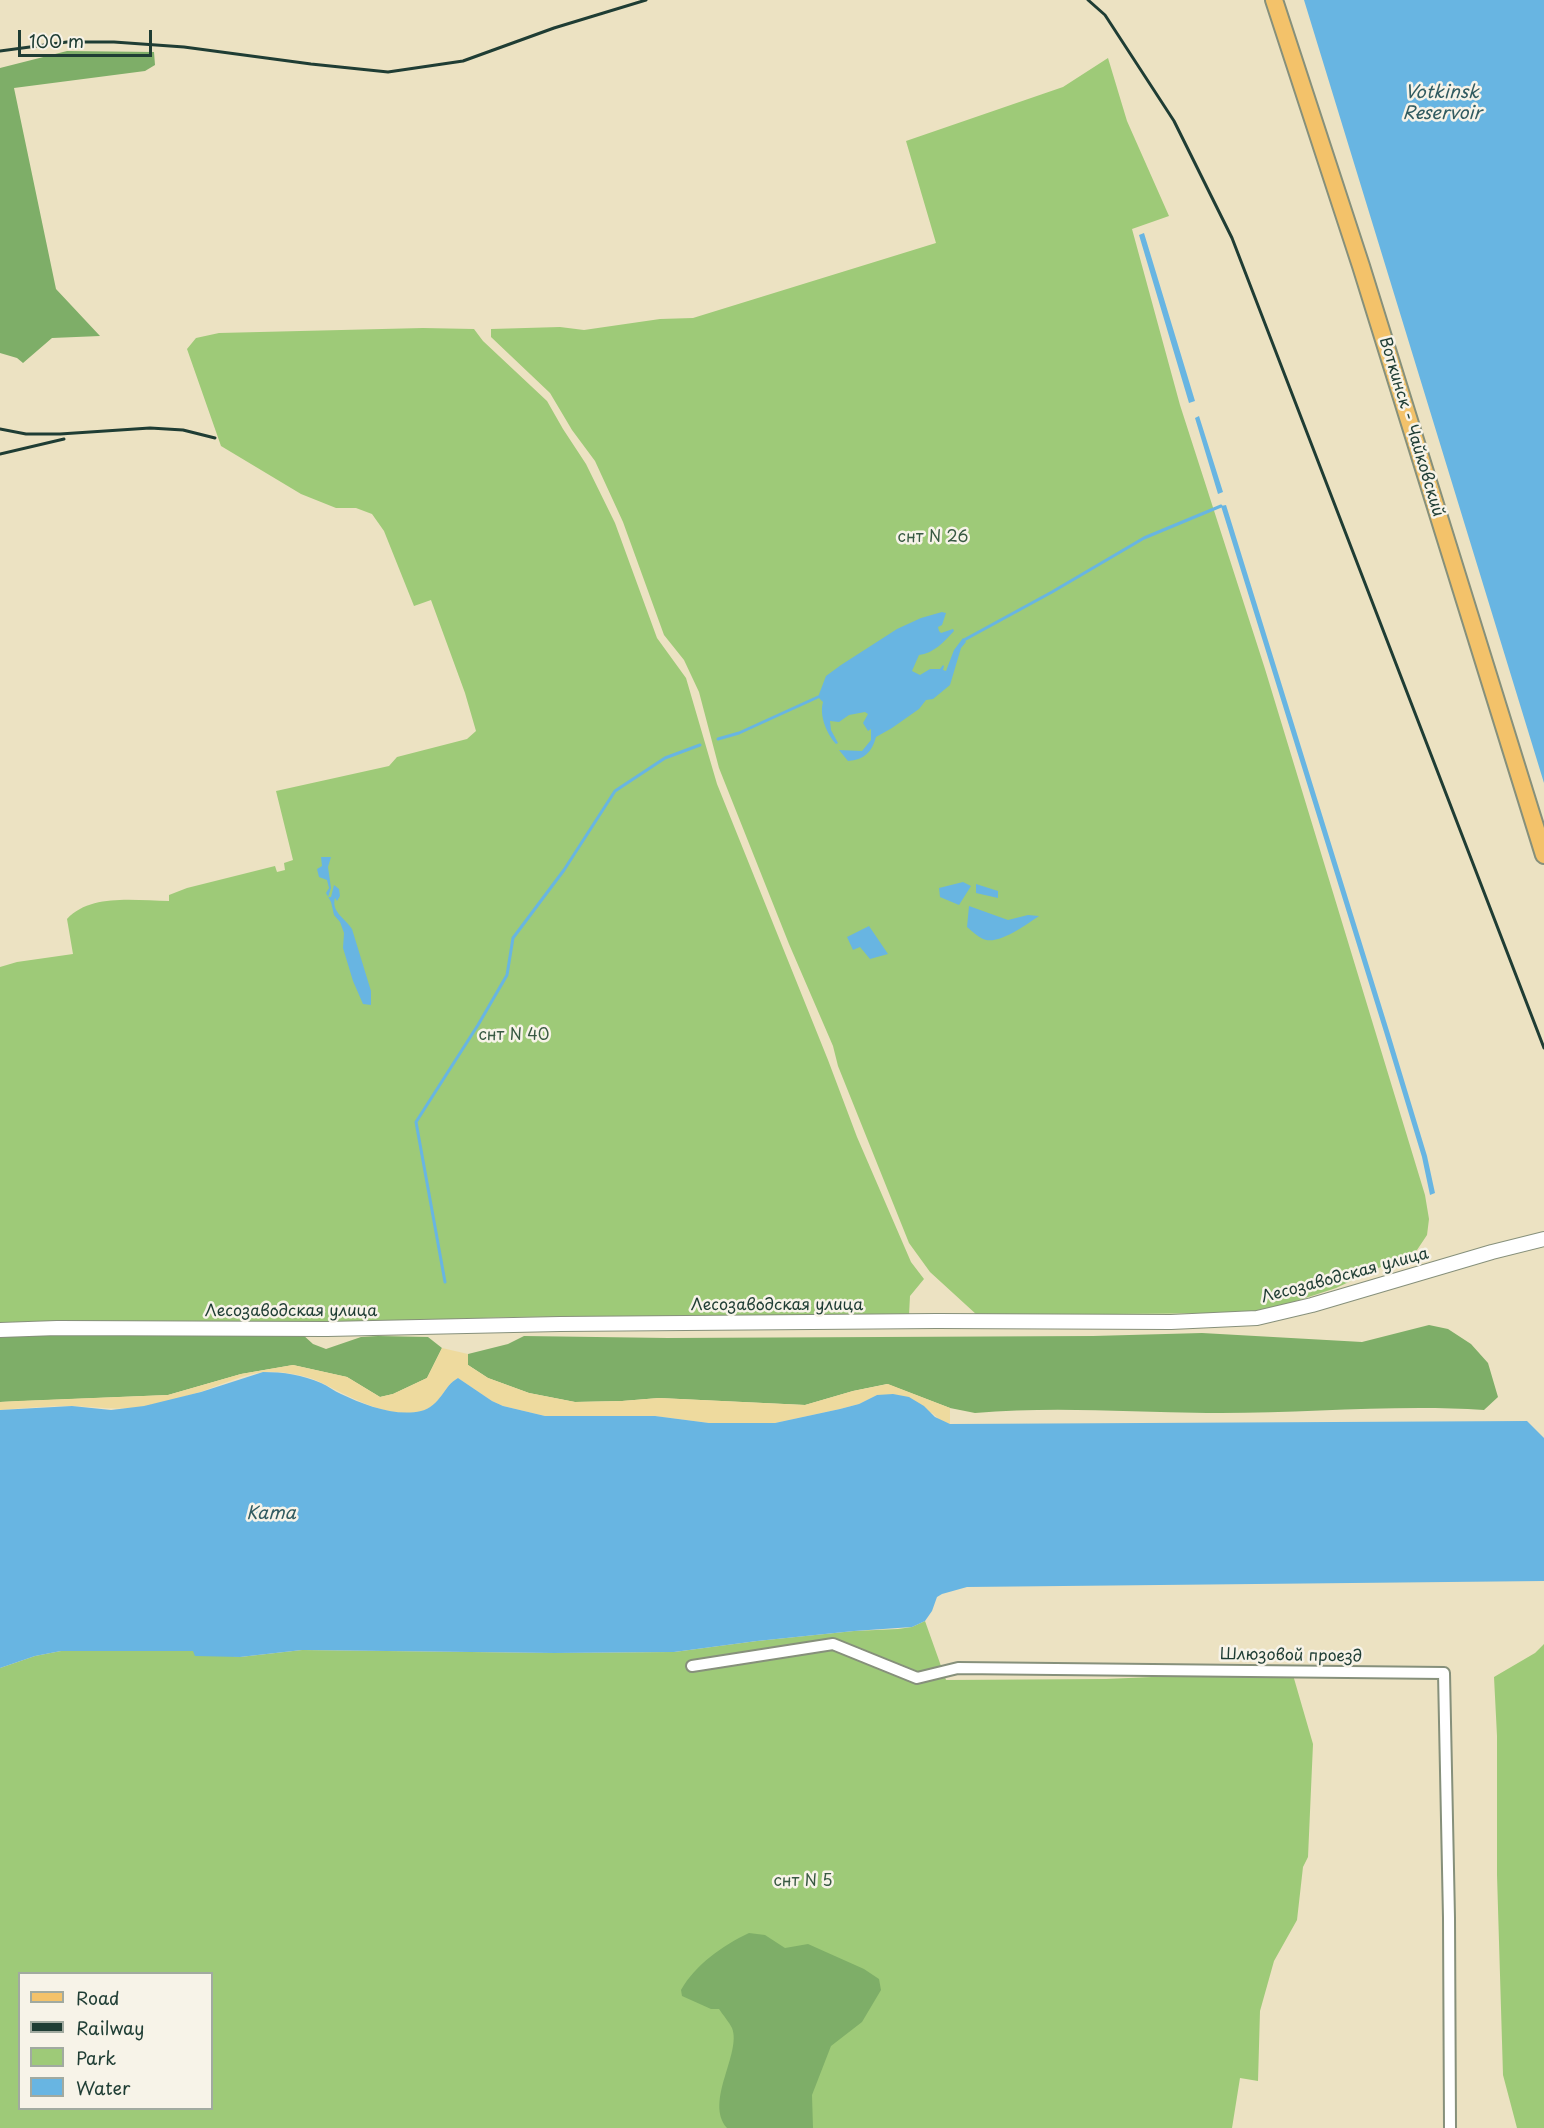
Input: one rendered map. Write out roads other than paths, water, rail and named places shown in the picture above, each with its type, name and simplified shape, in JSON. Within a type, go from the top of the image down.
[{"type":"main road","name":"Воткинск - Чайковский","points":[[1274,0],[1360,266],[1544,855]]},
{"type":"street","name":"Лесозаводская улица","points":[[0,1330],[57,1328],[327,1329],[560,1324],[937,1321],[1172,1322],[1257,1318],[1312,1305],[1544,1239]]},
{"type":"street","name":"Шлюзовой проезд","points":[[692,1666],[833,1644],[917,1678],[958,1668],[1444,1673],[1449,1894],[1450,2128]]},
{"type":"water","name":"Votkinsk Reservoir","points":[[1304,0],[1544,0],[1544,783]]},
{"type":"water","points":[[1144,233],[1195,401],[1189,403],[1139,235]]},
{"type":"water","points":[[1199,416],[1223,492],[1218,494],[1195,418]]},
{"type":"water","points":[[1226,505],[1427,1156],[1435,1193],[1430,1195],[1422,1157],[1385,1035],[1221,506]]},
{"type":"water","points":[[946,613],[942,625],[938,627],[939,631],[941,633],[953,629],[954,631],[934,650],[919,655],[912,671],[920,675],[930,669],[940,669],[943,665],[943,670],[946,671],[954,650],[963,638],[966,642],[961,648],[950,685],[933,699],[926,700],[919,709],[892,728],[876,737],[866,754],[859,759],[848,761],[839,750],[862,751],[871,740],[871,729],[868,731],[863,723],[868,714],[865,712],[849,715],[839,722],[830,721],[831,730],[838,743],[836,744],[825,724],[822,713],[823,702],[818,697],[826,676],[897,629],[921,618]]},
{"type":"water","points":[[321,857],[331,857],[328,867],[331,888],[328,897],[327,880],[319,877],[317,869],[322,866]]},
{"type":"water","points":[[963,882],[971,886],[959,905],[940,897],[939,888]]},
{"type":"water","points":[[976,884],[998,891],[998,898],[976,893]]},
{"type":"water","points":[[334,885],[339,889],[340,896],[337,901],[335,898],[335,907],[352,929],[371,991],[371,1005],[363,1004],[353,981],[343,948],[344,933],[340,922],[334,915],[328,897],[331,897]]},
{"type":"water","points":[[969,906],[1008,920],[1028,915],[1039,916],[1004,937],[989,940],[981,938],[967,927]]},
{"type":"water","points":[[869,926],[888,954],[870,959],[860,947],[853,950],[847,937]]},
{"type":"water","name":"Kama","points":[[263,1372],[285,1373],[307,1378],[360,1402],[380,1409],[401,1412],[421,1411],[428,1408],[458,1378],[503,1406],[545,1416],[655,1416],[709,1423],[775,1423],[859,1404],[877,1395],[893,1394],[909,1397],[924,1406],[935,1417],[950,1424],[1527,1421],[1544,1438],[1544,1581],[967,1587],[937,1597],[925,1621],[912,1627],[757,1641],[674,1652],[302,1650],[240,1657],[195,1656],[193,1651],[61,1651],[35,1656],[0,1668],[0,1410],[72,1406],[111,1410],[144,1406],[201,1392]]},
{"type":"waterway","points":[[964,640],[1144,538],[1221,506]]},
{"type":"waterway","points":[[718,739],[739,733],[818,697]]},
{"type":"waterway","points":[[445,1282],[416,1122],[507,975],[513,938],[564,870],[615,791],[665,758],[700,745]]},
{"type":"railway","points":[[0,51],[67,42],[114,42],[184,47],[388,72],[463,61],[554,28],[646,0]]},
{"type":"railway","points":[[1088,0],[1105,15],[1174,121],[1232,238],[1544,1048]]},
{"type":"railway","points":[[0,429],[26,434],[60,434],[150,428],[183,430],[215,438]]},
{"type":"railway","points":[[0,454],[64,439]]},
{"type":"park label","name":"снт N 26","points":[[933,538]]},
{"type":"park label","name":"снт N 40","points":[[514,1036]]},
{"type":"park label","name":"снт N 5","points":[[803,1882]]}]
